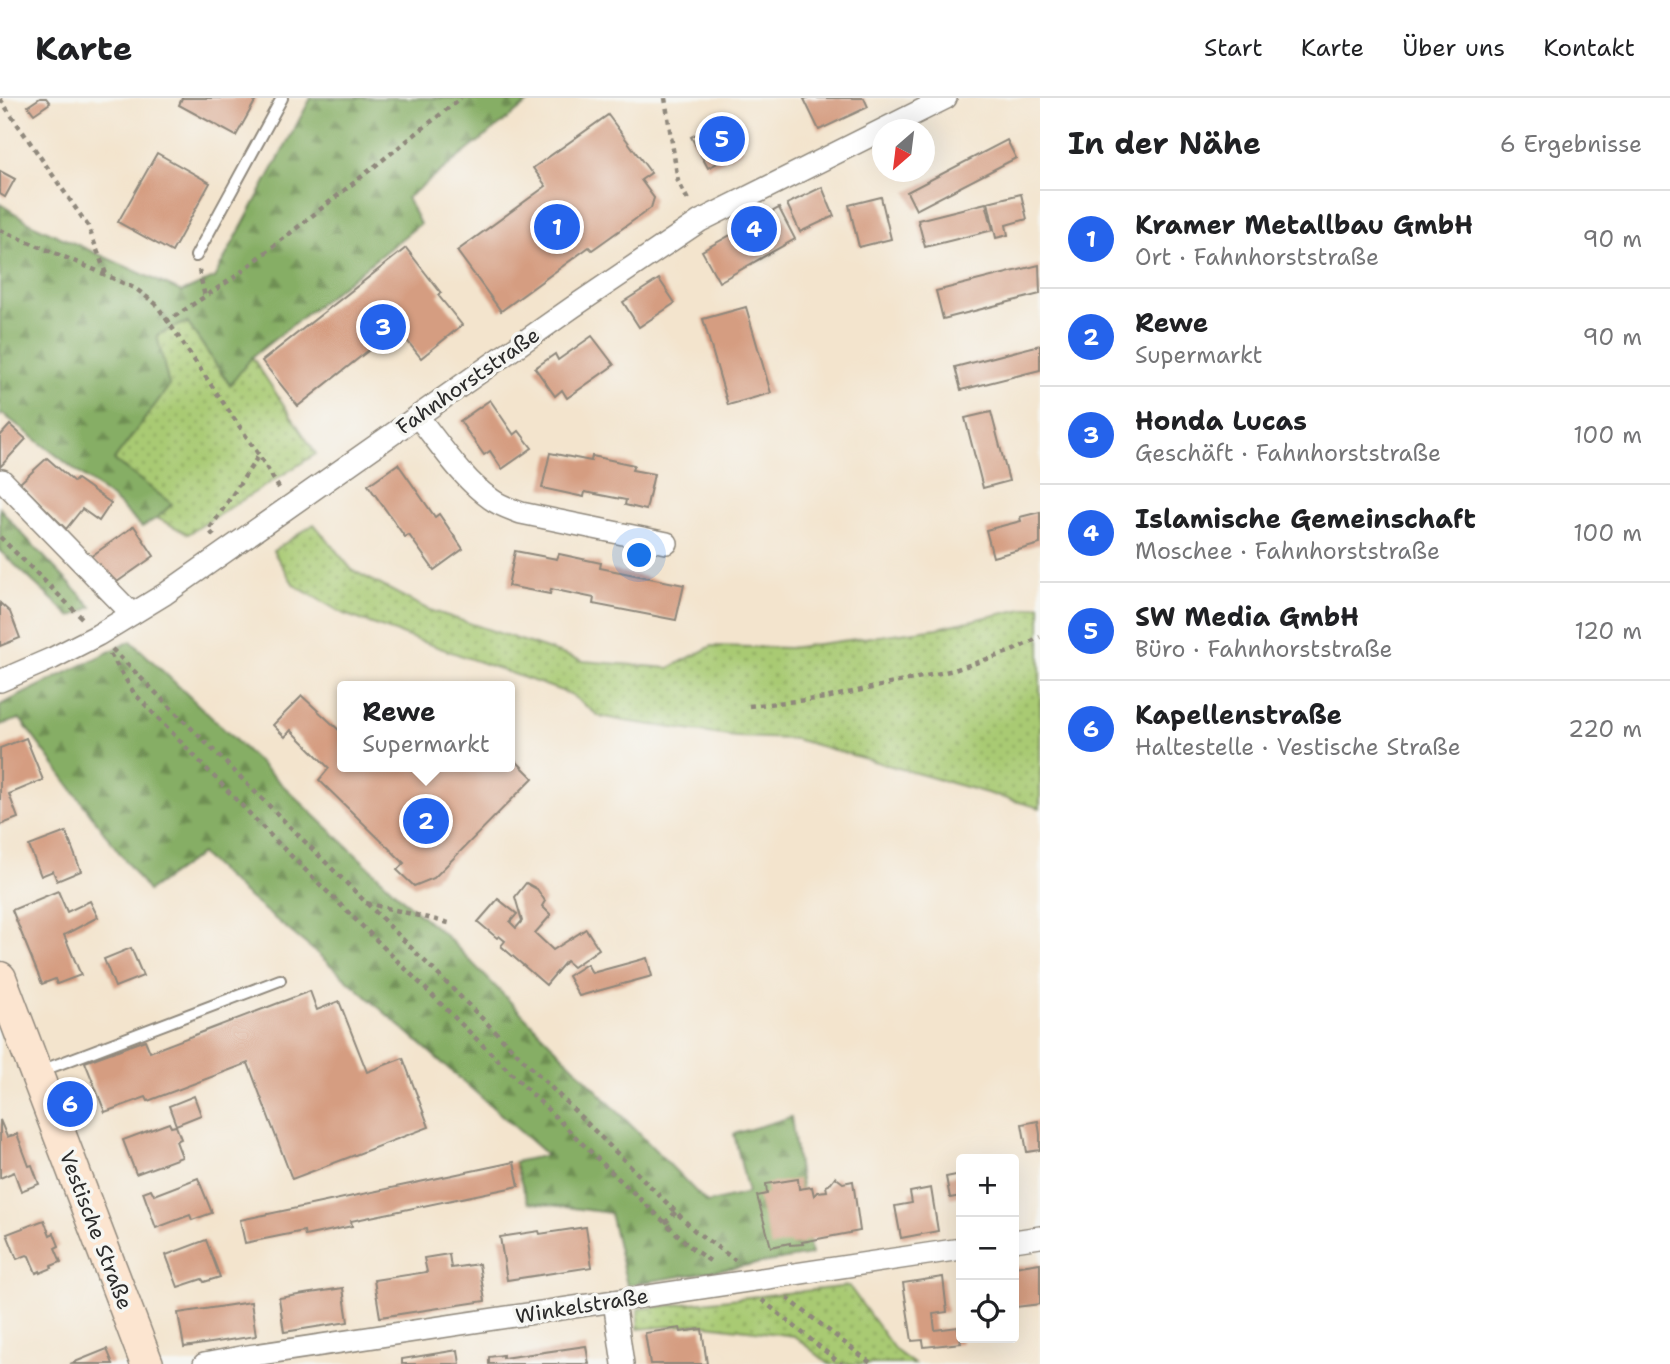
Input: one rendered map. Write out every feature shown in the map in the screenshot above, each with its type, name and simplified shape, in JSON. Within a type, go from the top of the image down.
[{"type":"street","name":"Fahnhorststraße","points":[[0,681],[98,635],[165,594],[700,221],[946,98]]},
{"type":"street","points":[[418,417],[478,489],[505,507],[521,513],[667,543]]},
{"type":"street","points":[[2,480],[132,614]]},
{"type":"street","name":"Vestische Straße","points":[[0,978],[147,1364]]},
{"type":"street","points":[[1019,1240],[1040,1237]]},
{"type":"street","name":"Winkelstraße","points":[[204,1364],[956,1250]]},
{"type":"street","points":[[614,1301],[622,1364]]},
{"type":"lane","points":[[196,256],[282,98]]},
{"type":"lane","points":[[36,1073],[280,980]]},
{"type":"path","points":[[166,322],[236,276],[461,98]]},
{"type":"path","points":[[665,98],[678,181],[700,221]]},
{"type":"path","points":[[0,99],[88,226],[106,275]]},
{"type":"path","points":[[0,230],[136,289],[156,304],[291,506]]},
{"type":"path","points":[[196,256],[205,297]]},
{"type":"path","points":[[225,551],[209,530],[259,455]]},
{"type":"path","points":[[0,537],[695,1231],[841,1364]]},
{"type":"path","points":[[98,635],[134,693],[265,829],[665,1223],[694,1250],[787,1297],[872,1364]]},
{"type":"path","points":[[749,706],[825,698],[954,670],[1013,651],[1040,637]]},
{"type":"path","points":[[365,903],[453,925]]},
{"type":"path","points":[[665,1223],[676,1212]]},
{"type":"green space","points":[[311,98],[534,98],[407,198],[420,224],[252,357],[230,385],[187,322],[157,335],[169,386],[114,460],[172,504],[142,527],[114,500],[3,414],[0,416],[0,204],[34,225],[182,292],[214,278]]},
{"type":"green space","points":[[187,322],[229,384],[252,357],[316,454],[188,534],[157,518],[171,505],[114,460],[169,386],[156,335]]},
{"type":"green space","points":[[0,508],[92,607],[71,617],[0,551]]},
{"type":"green space","points":[[314,524],[352,570],[427,609],[583,661],[669,668],[712,646],[789,648],[938,628],[1040,605],[1040,808],[795,739],[736,737],[599,716],[570,694],[344,614],[294,585],[273,551]]},
{"type":"green space","points":[[131,641],[411,907],[446,936],[707,1203],[748,1193],[734,1134],[791,1117],[811,1255],[627,1285],[610,1213],[528,1202],[514,1162],[547,1155],[201,854],[148,891],[20,719],[0,725],[0,705]]},
{"type":"green space","points":[[849,1286],[895,1350],[914,1364],[829,1364],[794,1336],[699,1324],[638,1329],[638,1309]]},
{"type":"building","points":[[40,98],[46,98],[50,103],[34,114],[28,106]]},
{"type":"building","points":[[182,98],[257,98],[236,136],[179,105]]},
{"type":"building","points":[[864,98],[868,107],[819,130],[804,99]]},
{"type":"building","points":[[608,115],[651,173],[641,180],[654,198],[651,208],[592,250],[589,247],[501,311],[457,251],[546,186],[533,168]]},
{"type":"building","points":[[727,118],[743,150],[708,168],[691,137]]},
{"type":"building","points":[[1007,140],[1016,158],[916,210],[907,192],[926,182],[935,182],[935,177]]},
{"type":"building","points":[[157,153],[210,183],[172,252],[118,222]]},
{"type":"building","points":[[0,171],[15,179],[5,197],[0,194]]},
{"type":"building","points":[[822,187],[834,216],[800,232],[787,204]]},
{"type":"building","points":[[1021,194],[1027,219],[1006,225],[1008,235],[996,238],[988,202]]},
{"type":"building","points":[[881,197],[891,239],[859,247],[849,205]]},
{"type":"building","points":[[986,203],[993,230],[925,247],[918,220]]},
{"type":"building","points":[[779,208],[795,239],[719,282],[702,251]]},
{"type":"building","points":[[406,248],[462,325],[421,358],[397,328],[298,406],[262,361]]},
{"type":"building","points":[[1039,265],[1040,294],[943,319],[936,291]]},
{"type":"building","points":[[659,279],[675,303],[639,327],[623,302]]},
{"type":"building","points":[[746,307],[771,393],[728,405],[703,319]]},
{"type":"building","points":[[592,336],[614,365],[567,398],[562,390],[555,396],[535,368],[555,354],[558,360]]},
{"type":"building","points":[[1040,345],[1040,370],[961,390],[955,367]]},
{"type":"building","points":[[490,400],[514,435],[519,431],[532,448],[502,469],[490,451],[484,455],[460,421]]},
{"type":"building","points":[[991,412],[1009,481],[983,488],[965,418]]},
{"type":"building","points":[[10,425],[26,439],[0,467],[0,436]]},
{"type":"building","points":[[550,453],[591,461],[592,456],[634,465],[632,470],[654,474],[646,510],[625,505],[626,500],[585,492],[584,497],[542,488]]},
{"type":"building","points":[[47,458],[74,482],[77,479],[111,503],[99,521],[82,509],[66,529],[20,483]]},
{"type":"building","points":[[398,464],[435,517],[439,514],[463,549],[434,570],[409,535],[405,537],[368,485]]},
{"type":"building","points":[[1040,512],[1040,544],[993,557],[986,530],[1021,521],[1020,517]]},
{"type":"building","points":[[134,526],[154,556],[117,582],[90,557]]},
{"type":"building","points":[[515,551],[557,559],[559,554],[601,563],[600,568],[684,585],[676,620],[593,604],[594,598],[551,589],[550,594],[508,586]]},
{"type":"building","points":[[0,603],[10,612],[20,638],[0,646]]},
{"type":"building","points":[[302,696],[337,728],[337,772],[515,772],[515,760],[533,778],[434,878],[414,886],[397,870],[404,863],[319,780],[329,768],[291,730],[285,737],[273,725]]},
{"type":"building","points":[[26,738],[43,780],[9,794],[18,818],[0,825],[0,748]]},
{"type":"building","points":[[66,832],[81,871],[57,881],[53,871],[41,876],[29,846]]},
{"type":"building","points":[[526,883],[537,889],[545,901],[542,906],[551,915],[535,933],[553,950],[586,929],[599,949],[573,967],[566,961],[546,985],[501,946],[505,941],[499,936],[497,938],[478,922],[498,899],[517,914],[510,922],[516,928],[522,921],[515,897]]},
{"type":"building","points":[[58,891],[67,912],[90,901],[98,917],[64,935],[81,975],[57,984],[55,979],[42,984],[12,910]]},
{"type":"building","points":[[131,948],[143,976],[115,987],[104,959]]},
{"type":"building","points":[[647,958],[652,976],[579,996],[568,976],[587,964],[592,973]]},
{"type":"building","points":[[310,991],[317,1010],[339,1001],[367,1072],[403,1058],[429,1127],[292,1179],[248,1063],[148,1101],[146,1097],[105,1112],[85,1062],[145,1040],[150,1052]]},
{"type":"building","points":[[194,1096],[201,1115],[176,1125],[169,1106]]},
{"type":"building","points":[[0,1120],[7,1137],[17,1134],[39,1184],[21,1191],[14,1172],[0,1178]]},
{"type":"building","points":[[1038,1121],[1040,1150],[1027,1152],[1022,1124]]},
{"type":"building","points":[[169,1123],[171,1127],[176,1126],[181,1139],[176,1141],[182,1157],[136,1174],[123,1140]]},
{"type":"building","points":[[514,1162],[519,1186],[351,1221],[352,1226],[305,1236],[304,1231],[245,1243],[240,1220]]},
{"type":"building","points":[[956,1175],[956,1197],[950,1198],[946,1177]]},
{"type":"building","points":[[835,1177],[843,1183],[853,1181],[860,1231],[802,1242],[803,1244],[790,1243],[771,1247],[757,1196],[767,1194],[766,1184],[798,1179],[799,1189],[812,1187],[814,1196],[817,1192],[827,1191],[826,1186]]},
{"type":"building","points":[[198,1178],[212,1213],[192,1220],[190,1215],[156,1228],[143,1192],[151,1189],[154,1195]]},
{"type":"building","points":[[931,1188],[938,1231],[901,1238],[895,1206],[912,1203],[910,1192]]},
{"type":"building","points":[[44,1220],[50,1235],[54,1233],[59,1246],[55,1248],[61,1262],[36,1273],[29,1256],[17,1259],[7,1234]]},
{"type":"building","points":[[586,1227],[592,1267],[507,1280],[500,1237]]},
{"type":"building","points":[[206,1240],[220,1277],[204,1282],[202,1279],[178,1287],[166,1255]]},
{"type":"building","points":[[449,1254],[451,1268],[479,1264],[485,1301],[380,1317],[374,1280],[427,1272],[424,1258]]},
{"type":"building","points":[[1040,1263],[1040,1304],[1019,1307],[1019,1266]]},
{"type":"building","points":[[943,1277],[947,1312],[933,1314],[935,1330],[956,1327],[956,1343],[961,1343],[924,1347],[923,1340],[912,1341],[903,1283]]},
{"type":"building","points":[[343,1288],[348,1322],[284,1332],[279,1298]]},
{"type":"building","points":[[251,1302],[256,1336],[184,1347],[178,1313]]},
{"type":"building","points":[[680,1328],[681,1332],[702,1329],[707,1364],[650,1364],[645,1333]]},
{"type":"building","points":[[586,1346],[589,1364],[489,1364],[489,1357],[503,1355],[503,1358]]},
{"type":"building","points":[[107,1349],[113,1364],[70,1364]]},
{"type":"building","points":[[458,1350],[460,1364],[402,1364],[402,1359]]},
{"type":"place","name":"SW Media GmbH","points":[[722,139]]},
{"type":"place","name":"Kramer Metallbau GmbH","points":[[557,227]]},
{"type":"place","name":"Islamische Gemeinschaft","points":[[754,229]]},
{"type":"place","name":"Honda Lucas","points":[[383,327]]},
{"type":"place","name":"Rewe","points":[[426,821]]},
{"type":"place","name":"Kapellenstraße","points":[[70,1104]]}]
